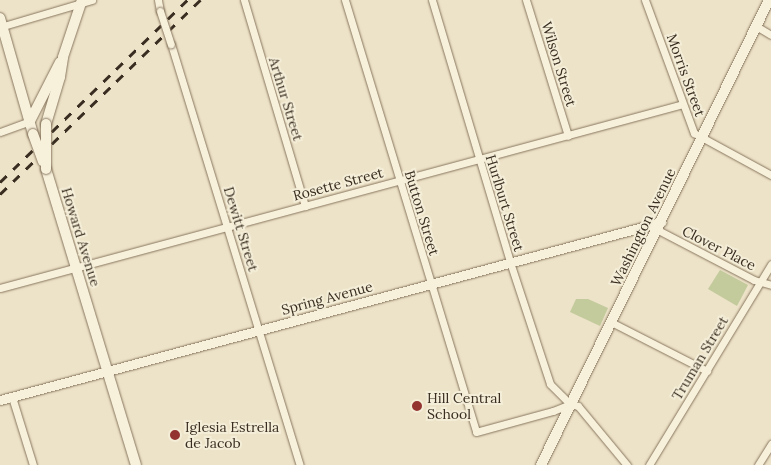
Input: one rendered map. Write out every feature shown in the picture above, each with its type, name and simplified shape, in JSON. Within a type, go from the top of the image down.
[{"type":"main road","name":"Washington Avenue","points":[[540,465],[769,0]]},
{"type":"main road","points":[[46,169],[46,124],[60,77],[63,58],[81,2]]},
{"type":"main road","name":"Howard Avenue","points":[[1,24],[33,134],[46,169],[136,465]]},
{"type":"main road","points":[[30,121],[63,58]]},
{"type":"street","points":[[1,24],[92,0]]},
{"type":"street","name":"Dewitt Street","points":[[158,0],[300,465]]},
{"type":"street","name":"Arthur Street","points":[[244,0],[305,206]]},
{"type":"street","name":"Button Street","points":[[345,0],[476,432],[553,411],[570,404]]},
{"type":"street","name":"Hurlburt Street","points":[[432,0],[478,159],[550,384],[570,404],[578,406],[627,465]]},
{"type":"street","name":"Wilson Street","points":[[526,0],[568,136]]},
{"type":"street","name":"Morris Street","points":[[645,0],[694,133],[771,175]]},
{"type":"street","points":[[756,26],[771,35]]},
{"type":"street","name":"Rosette Street","points":[[0,288],[683,104]]},
{"type":"street","points":[[0,132],[30,121]]},
{"type":"street","name":"Spring Avenue","points":[[0,400],[510,262],[659,226]]},
{"type":"street","name":"Clover Place","points":[[659,226],[760,282],[771,285]]},
{"type":"street","name":"Truman Street","points":[[649,465],[771,264]]},
{"type":"street","points":[[611,322],[707,371]]},
{"type":"street","points":[[12,397],[33,465]]},
{"type":"street","points":[[758,465],[771,444]]},
{"type":"green space","points":[[720,270],[748,285],[737,306],[708,289]]},
{"type":"green space","points":[[576,299],[588,299],[608,308],[600,326],[570,312]]},
{"type":"railway","points":[[0,182],[187,0]]},
{"type":"railway","points":[[0,194],[200,0]]},
{"type":"place","name":"Hill Central School","points":[[417,406]]},
{"type":"place","name":"Iglesia Estrella de Jacob","points":[[175,435]]}]
